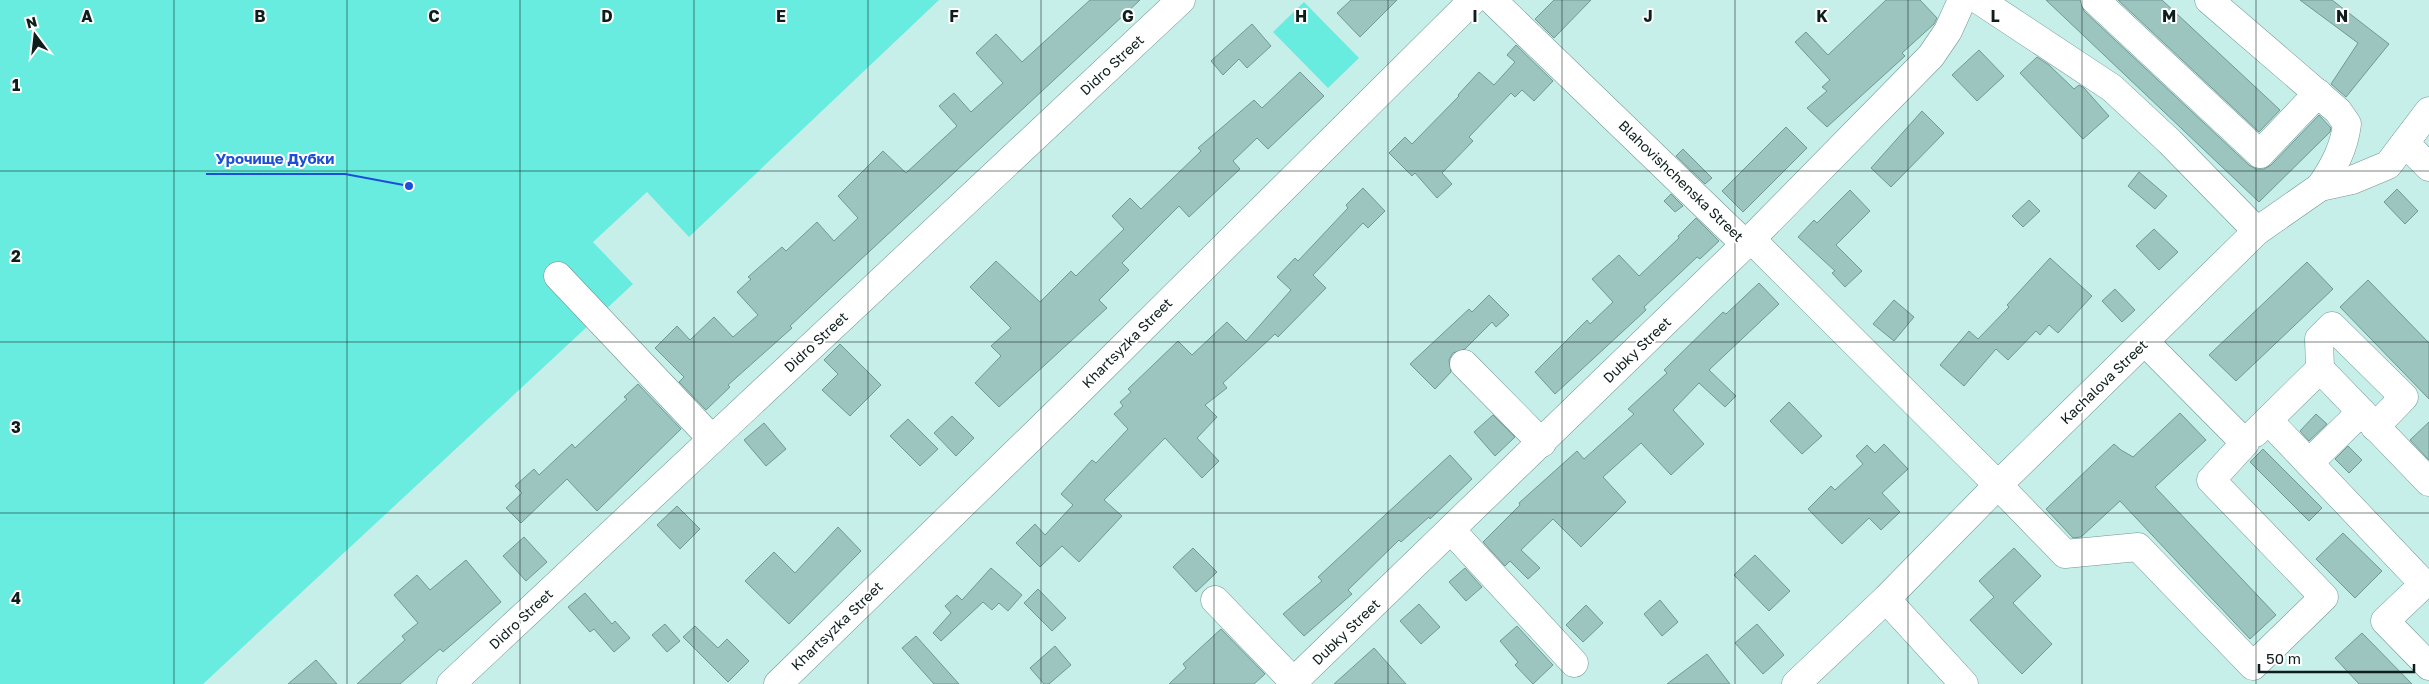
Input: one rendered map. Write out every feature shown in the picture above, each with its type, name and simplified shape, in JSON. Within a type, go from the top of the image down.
[{"type":"street","name":"Didro Street","points":[[452,684],[1181,0]]},
{"type":"street","name":"Khartsyzka Street","points":[[778,684],[1075,395],[1474,0]]},
{"type":"street","name":"Blahovishchenska Street","points":[[1492,0],[1745,244],[1756,244],[2065,554],[2138,547],[2253,666],[2324,597],[2211,480],[2245,443]]},
{"type":"street","name":"Dubky Street","points":[[1293,683],[1745,244],[1931,56],[1948,31],[1962,0]]},
{"type":"street","points":[[1978,0],[2112,88],[2170,142],[2256,231]]},
{"type":"street","points":[[2095,0],[2260,154],[2318,93]]},
{"type":"street","points":[[2208,0],[2338,110],[2347,124],[2345,141],[2332,169],[2320,187]]},
{"type":"street","name":"Kachalova Street","points":[[1796,684],[1886,599],[1998,485],[2256,231],[2320,187],[2352,180],[2388,165],[2429,111]]},
{"type":"street","points":[[2405,143],[2429,167]]},
{"type":"street","points":[[558,276],[712,439]]},
{"type":"street","points":[[2309,463],[2368,419],[2404,397],[2332,326],[2319,339],[2320,369],[2368,419],[2429,482]]},
{"type":"street","points":[[2145,342],[2245,443],[2320,369]]},
{"type":"street","points":[[1464,364],[1542,443]]},
{"type":"street","points":[[2268,420],[2426,581],[2385,621],[2429,666]]},
{"type":"street","points":[[1452,530],[1574,663]]},
{"type":"street","points":[[1886,599],[1964,684]]},
{"type":"street","points":[[1215,600],[1293,683]]},
{"type":"shaded area","points":[[0,0],[939,0],[689,237],[647,192],[593,242],[633,284],[203,684],[0,684]]},
{"type":"shaded area","points":[[1304,2],[1359,58],[1328,88],[1273,32]]},
{"type":"building","points":[[1090,0],[1140,0],[790,326],[792,328],[728,385],[730,387],[706,410],[679,382],[684,377],[655,348],[677,326],[690,340],[714,317],[733,337],[758,315],[737,292],[751,279],[748,277],[782,247],[786,251],[817,222],[834,241],[858,218],[838,196],[883,151],[906,173],[957,126],[939,106],[954,93],[971,112],[1003,83],[976,53],[996,34],[1022,62]]},
{"type":"building","points":[[1351,0],[1397,0],[1360,37],[1337,13]]},
{"type":"building","points":[[1554,0],[1591,0],[1554,38],[1535,19]]},
{"type":"building","points":[[1886,0],[1920,0],[1937,18],[1934,24],[1902,53],[1905,56],[1827,127],[1807,108],[1827,91],[1822,87],[1830,80],[1795,42],[1806,32],[1828,55]]},
{"type":"building","points":[[2046,0],[2080,0],[2084,11],[2249,165],[2256,169],[2264,169],[2271,165],[2319,115],[2331,128],[2330,132],[2259,202]]},
{"type":"building","points":[[2118,0],[2162,0],[2280,110],[2259,132]]},
{"type":"building","points":[[2300,0],[2332,0],[2389,44],[2346,97],[2331,84],[2358,43]]},
{"type":"building","points":[[1252,24],[1271,46],[1247,68],[1239,59],[1223,75],[1211,61]]},
{"type":"building","points":[[1516,45],[1553,81],[1534,101],[1522,90],[1515,97],[1511,93],[1469,137],[1473,141],[1442,173],[1452,184],[1437,198],[1415,173],[1412,176],[1389,153],[1405,137],[1412,144],[1459,96],[1479,72],[1494,85],[1515,62],[1507,55]]},
{"type":"building","points":[[1979,50],[2004,76],[1977,101],[1952,75]]},
{"type":"building","points":[[2037,57],[2049,65],[2074,89],[2079,85],[2084,88],[2109,116],[2083,139],[2020,73]]},
{"type":"building","points":[[1300,72],[1324,96],[1268,149],[1257,138],[1233,161],[1240,169],[1189,217],[1179,206],[1122,263],[1129,270],[1099,300],[1107,308],[999,407],[975,383],[1001,356],[991,346],[1011,328],[970,287],[996,261],[1040,302],[1071,271],[1076,276],[1124,229],[1112,216],[1130,198],[1141,209],[1201,151],[1198,148],[1254,100],[1262,108]]},
{"type":"building","points":[[1922,111],[1944,133],[1891,187],[1871,168]]},
{"type":"building","points":[[1786,127],[1807,148],[1743,212],[1722,191]]},
{"type":"building","points":[[1683,149],[1712,178],[1705,184],[1676,156]]},
{"type":"building","points":[[2139,172],[2167,196],[2155,209],[2128,186]]},
{"type":"building","points":[[1363,188],[1385,211],[1368,228],[1363,223],[1313,275],[1326,288],[1278,337],[1275,334],[1223,383],[1227,388],[1205,405],[1217,417],[1197,438],[1219,461],[1202,478],[1165,438],[1104,500],[1122,516],[1079,562],[1062,546],[1040,567],[1016,543],[1035,524],[1045,535],[1073,505],[1061,494],[1092,460],[1096,463],[1128,429],[1114,414],[1123,406],[1120,402],[1131,392],[1128,389],[1178,341],[1192,355],[1227,322],[1246,341],[1291,290],[1277,277],[1295,258],[1298,261],[1348,208],[1346,205]]},
{"type":"building","points":[[2397,189],[2418,211],[2405,224],[2384,202]]},
{"type":"building","points":[[1850,190],[1870,211],[1836,245],[1862,271],[1845,287],[1832,273],[1835,271],[1798,237],[1814,220],[1817,223]]},
{"type":"building","points":[[1671,194],[1683,206],[1675,212],[1664,201]]},
{"type":"building","points":[[2029,200],[2040,211],[2023,227],[2012,216]]},
{"type":"building","points":[[1696,218],[1719,241],[1700,259],[1697,257],[1644,307],[1646,310],[1555,394],[1535,372],[1587,320],[1590,324],[1613,302],[1592,279],[1619,255],[1639,276],[1679,238],[1678,236]]},
{"type":"building","points":[[2154,229],[2178,252],[2159,270],[2136,246]]},
{"type":"building","points":[[2050,258],[2092,296],[2058,333],[2049,325],[2040,335],[2036,331],[2008,360],[1996,349],[1964,386],[1940,365],[1969,331],[1978,339],[2009,307],[2007,305]]},
{"type":"building","points":[[2307,262],[2333,289],[2236,381],[2209,355]]},
{"type":"building","points":[[2368,280],[2429,343],[2429,399],[2340,307]]},
{"type":"building","points":[[1759,283],[1779,304],[1709,370],[1736,396],[1725,407],[1699,383],[1673,410],[1704,444],[1671,475],[1641,443],[1603,477],[1626,502],[1581,547],[1553,519],[1521,550],[1540,568],[1528,579],[1510,561],[1505,566],[1483,542],[1520,505],[1519,503],[1577,451],[1584,459],[1634,414],[1628,409],[1667,373],[1664,370],[1723,312],[1726,314]]},
{"type":"building","points":[[2115,289],[2135,310],[2122,322],[2102,301]]},
{"type":"building","points":[[1489,295],[1509,315],[1496,327],[1492,322],[1465,349],[1453,353],[1449,360],[1451,372],[1435,389],[1410,364],[1469,309],[1472,312]]},
{"type":"building","points":[[1894,300],[1914,317],[1894,341],[1873,324]]},
{"type":"building","points":[[840,344],[881,385],[850,416],[822,390],[838,374],[824,360]]},
{"type":"building","points":[[638,384],[681,429],[597,511],[567,479],[521,523],[506,508],[522,493],[515,486],[534,469],[539,475],[572,444],[575,448],[627,399],[624,397]]},
{"type":"building","points":[[1789,402],[1822,436],[1802,454],[1770,421]]},
{"type":"building","points":[[2180,413],[2206,440],[2155,487],[2276,615],[2250,639],[2120,501],[2081,537],[2073,538],[2046,509],[2114,444],[2133,457]]},
{"type":"building","points":[[2316,414],[2327,424],[2309,441],[2300,431]]},
{"type":"building","points":[[1493,415],[1515,437],[1495,456],[1474,432]]},
{"type":"building","points":[[952,416],[974,438],[956,456],[934,433]]},
{"type":"building","points":[[908,419],[938,449],[920,466],[890,436]]},
{"type":"building","points":[[2429,422],[2429,460],[2410,440]]},
{"type":"building","points":[[764,423],[786,449],[766,466],[744,440]]},
{"type":"building","points":[[1884,444],[1908,469],[1882,493],[1900,512],[1881,530],[1869,518],[1842,544],[1808,509],[1831,486],[1835,490],[1863,464],[1856,456],[1867,445],[1875,453]]},
{"type":"building","points":[[2348,446],[2362,460],[2349,473],[2335,459]]},
{"type":"building","points":[[2263,449],[2322,508],[2309,521],[2250,462]]},
{"type":"building","points":[[1450,455],[1472,479],[1430,519],[1429,517],[1401,542],[1399,540],[1348,590],[1352,594],[1304,636],[1283,614],[1322,581],[1318,577]]},
{"type":"building","points":[[677,506],[700,529],[680,549],[657,525]]},
{"type":"building","points":[[838,527],[861,551],[789,624],[745,581],[774,552],[795,573]]},
{"type":"building","points":[[2343,533],[2382,571],[2355,598],[2316,559]]},
{"type":"building","points":[[524,537],[547,562],[526,581],[503,556]]},
{"type":"building","points":[[1193,548],[1217,572],[1196,592],[1173,567]]},
{"type":"building","points":[[2014,548],[2041,576],[2013,603],[2052,644],[2022,674],[1970,620],[1994,597],[1979,581]]},
{"type":"building","points":[[1755,555],[1790,591],[1769,611],[1734,575]]},
{"type":"building","points":[[466,560],[501,602],[443,652],[440,649],[400,684],[357,684],[405,640],[402,636],[418,623],[394,595],[417,575],[430,590]]},
{"type":"building","points":[[991,568],[1022,595],[1008,611],[999,603],[992,610],[983,602],[941,641],[933,633],[951,613],[945,606],[957,595],[962,600]]},
{"type":"building","points":[[1465,568],[1482,587],[1466,601],[1449,582]]},
{"type":"building","points":[[1038,589],[1066,618],[1052,631],[1024,603]]},
{"type":"building","points":[[585,593],[612,624],[615,621],[630,638],[614,652],[594,629],[590,632],[568,607]]},
{"type":"building","points":[[1660,600],[1678,622],[1662,636],[1644,614]]},
{"type":"building","points":[[1419,604],[1440,627],[1421,644],[1400,621]]},
{"type":"building","points":[[1586,605],[1603,623],[1583,642],[1566,625]]},
{"type":"building","points":[[665,624],[680,641],[667,652],[652,635]]},
{"type":"building","points":[[1757,624],[1784,655],[1763,674],[1735,643]]},
{"type":"building","points":[[695,626],[718,648],[727,639],[749,661],[728,682],[683,637]]},
{"type":"building","points":[[1517,626],[1553,665],[1533,684],[1515,665],[1518,662],[1500,641]]},
{"type":"building","points":[[1221,629],[1265,674],[1254,684],[1169,684],[1186,668],[1183,664]]},
{"type":"building","points":[[2362,633],[2412,684],[2359,684],[2335,658]]},
{"type":"building","points":[[916,636],[959,684],[934,684],[902,648]]},
{"type":"building","points":[[1055,646],[1071,665],[1049,684],[1044,684],[1030,668]]},
{"type":"building","points":[[1374,648],[1406,684],[1334,684]]},
{"type":"building","points":[[1707,654],[1730,684],[1667,684]]},
{"type":"building","points":[[316,660],[337,684],[288,684]]},
{"type":"place","name":"Урочище Дубки","points":[[409,186]]}]
